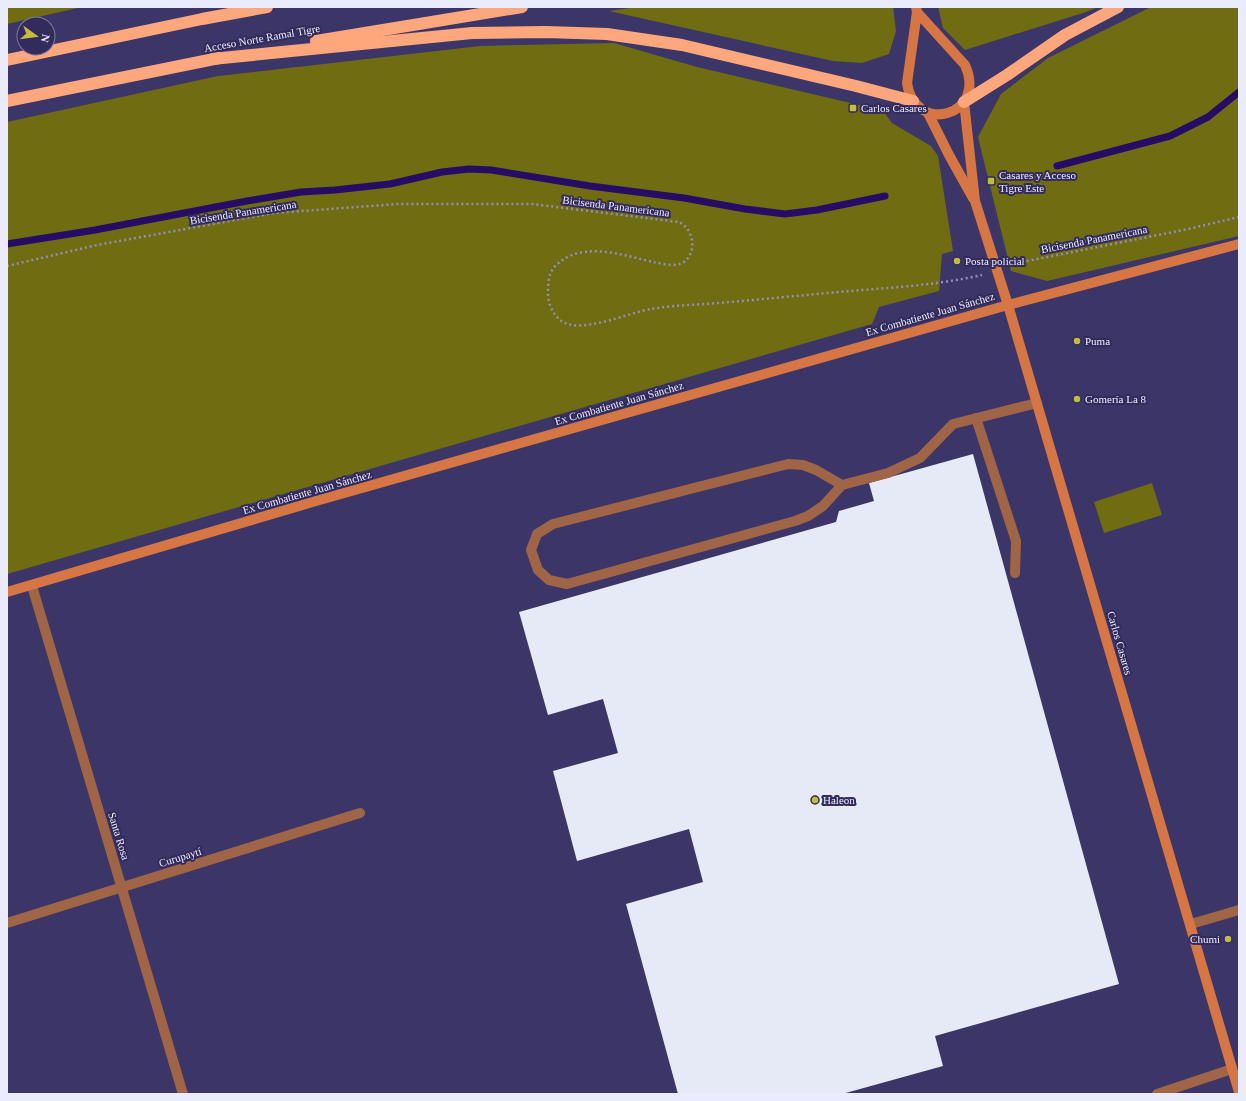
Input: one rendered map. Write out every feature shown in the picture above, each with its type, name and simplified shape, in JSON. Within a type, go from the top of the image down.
[{"type":"highway","points":[[202,19],[241,7]]},
{"type":"highway","points":[[7,60],[202,19],[267,7]]},
{"type":"highway","name":"Acceso Norte Ramal Tigre","points":[[7,101],[212,59],[522,7]]},
{"type":"highway","points":[[964,102],[1007,75],[1065,35],[1118,7]]},
{"type":"highway","points":[[212,59],[472,34],[546,32],[607,34],[682,45],[913,101]]},
{"type":"street","name":"Carlos Casares","points":[[917,10],[965,64],[969,74],[971,84],[969,93],[964,102],[975,201]]},
{"type":"street","name":"Carlos Casares","points":[[917,10],[907,83],[908,92],[913,101],[928,113],[949,155],[975,201],[997,267],[1191,924],[1239,1092]]},
{"type":"street","points":[[928,113],[948,113],[957,109],[964,102]]},
{"type":"street","name":"Ex Combatiente Juan Sánchez","points":[[7,592],[32,586],[316,501],[1008,305],[1239,244]]},
{"type":"street","points":[[842,486],[803,464],[788,464],[554,524],[537,534],[531,550],[538,570],[549,580],[567,584],[808,516],[823,506],[842,486],[888,473],[920,458],[953,424],[1037,403]]},
{"type":"street","points":[[976,418],[1016,541],[1015,573]]},
{"type":"street","name":"Santa Rosa","points":[[32,586],[183,1094]]},
{"type":"street","name":"Curupaytí","points":[[7,923],[360,813]]},
{"type":"street","points":[[1191,924],[1239,910]]},
{"type":"street","points":[[1157,1094],[1232,1069]]},
{"type":"path","name":"Bicisenda Panamericana","points":[[7,266],[97,245],[274,213],[398,204],[532,204],[679,222],[684,224],[691,235],[693,242],[690,255],[687,260],[681,264],[666,265],[609,252],[596,251],[567,257],[557,264],[550,273],[548,300],[553,311],[561,321],[573,325],[597,324],[651,309],[934,284],[982,275],[997,267],[1188,229],[1239,217]]},
{"type":"shaded area","points":[[7,7],[82,7],[42,16],[16,16],[16,22],[7,24]]},
{"type":"shaded area","points":[[637,7],[893,7],[896,31],[889,54],[862,63],[833,61],[609,11]]},
{"type":"shaded area","points":[[938,7],[1098,7],[965,50],[943,28]]},
{"type":"shaded area","points":[[1151,7],[1239,7],[1239,236],[1047,281],[1011,271],[978,137],[1001,94],[1048,58]]},
{"type":"shaded area","points":[[614,43],[697,67],[859,105],[881,108],[892,123],[931,146],[938,156],[953,251],[942,254],[939,291],[879,307],[872,324],[7,574],[7,122],[218,76],[480,46]]},
{"type":"shaded area","points":[[1152,483],[1162,515],[1104,533],[1094,502]]},
{"type":"building","name":"Haleon","points":[[973,454],[1119,984],[935,1036],[943,1066],[842,1094],[678,1094],[626,904],[703,882],[689,829],[577,861],[553,771],[618,753],[603,699],[548,715],[519,612],[836,522],[839,511],[874,501],[869,483]]},
{"type":"waterway","points":[[1057,166],[1170,136],[1208,117],[1239,92]]},
{"type":"waterway","points":[[7,244],[95,230],[301,192],[390,184],[442,172],[469,169],[491,170],[785,214],[817,210],[885,196]]},
{"type":"place","name":"Carlos Casares","points":[[853,108]]},
{"type":"place","name":"Casares y Acceso Tigre Este","points":[[991,181]]},
{"type":"place","name":"Posta policial","points":[[957,261]]},
{"type":"place","name":"Puma","points":[[1077,341]]},
{"type":"place","name":"Gomería La 8","points":[[1077,399]]},
{"type":"place","name":"Haleon","points":[[815,800]]},
{"type":"place","name":"Chumi","points":[[1228,939]]}]
